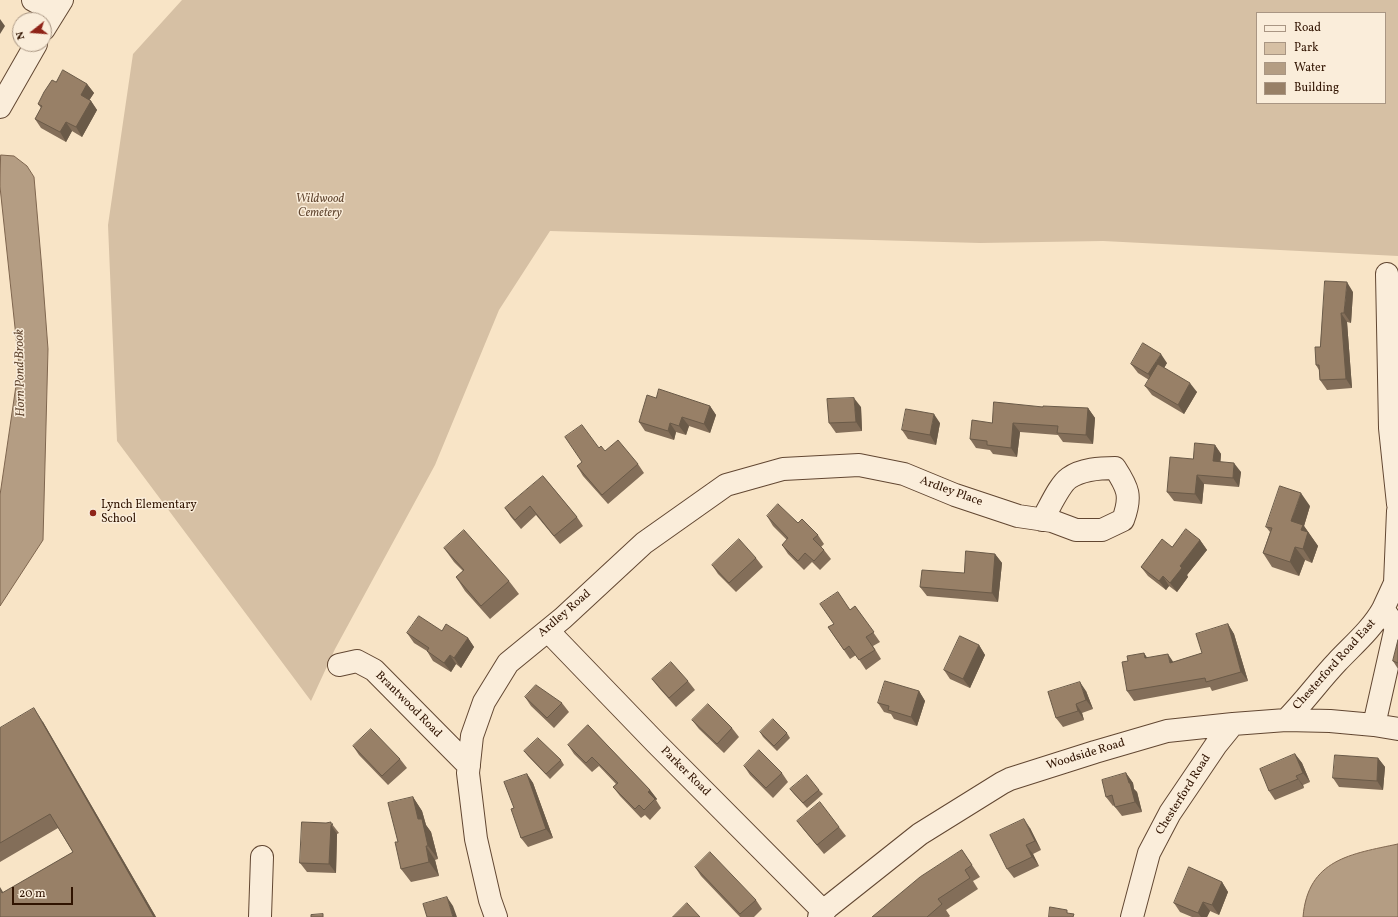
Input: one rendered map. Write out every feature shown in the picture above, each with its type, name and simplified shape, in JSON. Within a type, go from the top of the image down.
[{"type":"street","points":[[32,0],[54,14]]},
{"type":"street","points":[[0,107],[31,52]]},
{"type":"street","points":[[1387,274],[1390,428],[1398,504]]},
{"type":"street","name":"Ardley Place","points":[[859,465],[904,474],[955,495],[1011,514],[1042,520]]},
{"type":"street","name":"Ardley Road","points":[[496,917],[490,900],[476,839],[468,773],[472,736],[484,702],[508,663],[563,618],[644,542],[726,485],[783,469],[859,465]]},
{"type":"street","name":"Chesterford Road East","points":[[1286,720],[1376,620],[1383,608],[1395,583],[1398,511]]},
{"type":"street","name":"Chesterford Road East","points":[[1374,725],[1396,627],[1383,608]]},
{"type":"street","name":"Parker Road","points":[[548,631],[821,914]]},
{"type":"street","name":"Brantwood Road","points":[[339,665],[357,661],[374,670],[469,766]]},
{"type":"street","name":"Woodside Road","points":[[821,914],[920,834],[1010,779],[1167,731],[1286,720],[1330,721],[1398,729]]},
{"type":"street","name":"Chesterford Road","points":[[1132,917],[1148,853],[1170,813],[1216,745],[1233,724]]},
{"type":"street","points":[[260,917],[262,857]]},
{"type":"green space","name":"Wildwood Cemetery","points":[[182,0],[1398,0],[1398,256],[1103,241],[980,243],[550,231],[499,310],[435,465],[335,649],[311,701],[117,441],[108,225],[133,54]]},
{"type":"water","name":"Horn Pond Brook","points":[[1,155],[14,156],[27,166],[34,177],[48,349],[43,540],[0,606],[0,495],[19,365],[0,187]]},
{"type":"water","points":[[1398,844],[1398,917],[1303,917],[1307,898],[1313,883],[1323,871],[1335,862],[1349,856],[1364,851]]},
{"type":"building","points":[[63,70],[87,84],[81,95],[91,101],[76,127],[66,122],[60,132],[35,119],[42,106],[38,104],[44,92],[52,80],[56,82]]},
{"type":"building","points":[[1325,281],[1347,282],[1344,313],[1341,313],[1346,379],[1320,380],[1319,365],[1316,365],[1315,347],[1320,347]]},
{"type":"building","points":[[1143,343],[1161,354],[1148,374],[1131,364]]},
{"type":"building","points":[[1158,364],[1190,383],[1178,405],[1145,386]]},
{"type":"building","points":[[659,389],[710,406],[704,424],[682,417],[679,426],[670,423],[668,431],[639,422],[647,395],[656,398]]},
{"type":"building","points":[[854,398],[856,422],[829,423],[827,399]]},
{"type":"building","points":[[994,402],[1043,407],[1088,408],[1086,435],[1057,433],[1058,426],[1013,423],[1011,448],[987,445],[987,441],[970,439],[972,420],[992,423]]},
{"type":"building","points":[[906,409],[934,414],[930,435],[902,430]]},
{"type":"building","points":[[582,425],[599,448],[601,446],[605,451],[618,440],[638,464],[602,495],[577,466],[582,462],[565,437]]},
{"type":"building","points":[[1195,443],[1215,445],[1213,461],[1234,463],[1233,478],[1197,475],[1195,494],[1167,492],[1170,457],[1193,459]]},
{"type":"building","points":[[543,476],[577,517],[554,536],[530,506],[515,520],[505,508]]},
{"type":"building","points":[[1280,486],[1301,493],[1291,521],[1303,525],[1301,530],[1308,532],[1303,549],[1295,547],[1290,562],[1263,553],[1272,528],[1266,527]]},
{"type":"building","points":[[778,504],[798,523],[802,519],[818,535],[813,539],[824,550],[814,561],[805,553],[798,561],[782,545],[788,538],[767,516]]},
{"type":"building","points":[[1186,529],[1200,540],[1180,566],[1182,568],[1170,583],[1163,576],[1159,581],[1141,567],[1162,539],[1172,547]]},
{"type":"building","points":[[464,530],[509,581],[481,606],[456,577],[464,570],[444,548]]},
{"type":"building","points":[[739,539],[756,558],[729,583],[712,565]]},
{"type":"building","points":[[966,551],[995,554],[992,593],[920,587],[922,570],[964,573]]},
{"type":"building","points":[[838,592],[850,610],[855,606],[874,632],[866,637],[875,650],[859,660],[849,646],[844,650],[828,627],[834,624],[820,604]]},
{"type":"building","points":[[419,616],[442,631],[446,624],[468,638],[454,658],[450,655],[444,663],[427,651],[429,648],[407,633]]},
{"type":"building","points":[[1228,624],[1241,672],[1206,682],[1205,678],[1127,691],[1122,662],[1128,661],[1127,656],[1144,653],[1145,658],[1168,654],[1170,663],[1202,653],[1196,634]]},
{"type":"building","points":[[960,636],[979,645],[963,679],[944,670]]},
{"type":"building","points":[[1398,640],[1398,663],[1393,661]]},
{"type":"building","points":[[671,662],[688,681],[669,698],[652,679]]},
{"type":"building","points":[[885,681],[919,691],[911,717],[888,710],[889,706],[878,703]]},
{"type":"building","points":[[1080,682],[1086,700],[1076,704],[1078,711],[1056,718],[1048,692]]},
{"type":"building","points":[[536,685],[562,703],[547,718],[525,697]]},
{"type":"building","points":[[708,704],[732,728],[717,744],[692,720]]},
{"type":"building","points":[[34,708],[154,917],[0,917],[0,890],[2,893],[73,852],[50,814],[0,843],[0,728]]},
{"type":"building","points":[[773,719],[787,733],[774,746],[760,732]]},
{"type":"building","points":[[588,725],[650,790],[648,792],[655,799],[644,810],[639,805],[635,809],[613,787],[618,783],[592,757],[586,763],[568,745]]},
{"type":"building","points":[[371,729],[400,759],[382,776],[353,746]]},
{"type":"building","points":[[538,738],[561,760],[546,774],[524,751]]},
{"type":"building","points":[[759,750],[782,773],[766,788],[744,766]]},
{"type":"building","points":[[1295,754],[1303,773],[1296,776],[1298,779],[1269,791],[1260,769]]},
{"type":"building","points":[[1335,755],[1378,758],[1377,781],[1333,778]]},
{"type":"building","points":[[1126,773],[1135,802],[1115,807],[1112,795],[1106,797],[1102,780]]},
{"type":"building","points":[[527,774],[546,829],[521,838],[511,809],[514,808],[504,782]]},
{"type":"building","points":[[807,775],[819,790],[803,803],[790,789]]},
{"type":"building","points":[[413,797],[418,819],[422,819],[428,846],[426,846],[429,862],[401,869],[395,842],[398,842],[388,803]]},
{"type":"building","points":[[820,802],[839,827],[817,845],[797,821]]},
{"type":"building","points":[[1024,819],[1035,841],[1026,845],[1032,857],[1007,869],[990,835]]},
{"type":"building","points":[[302,822],[331,822],[331,824],[333,824],[331,825],[329,864],[300,863]]},
{"type":"building","points":[[962,850],[972,865],[965,870],[970,878],[938,899],[942,904],[927,917],[872,917],[920,877]]},
{"type":"building","points":[[710,852],[756,900],[740,914],[695,867]]},
{"type":"building","points":[[1189,867],[1222,882],[1212,905],[1203,902],[1198,913],[1174,903]]},
{"type":"building","points":[[447,897],[453,917],[427,917],[423,904]]},
{"type":"building","points":[[687,903],[700,917],[673,917]]},
{"type":"building","points":[[1050,907],[1067,910],[1067,913],[1074,914],[1073,917],[1049,917]]},
{"type":"building","points":[[323,914],[323,917],[311,917],[311,915]]},
{"type":"place","name":"Lynch Elementary School","points":[[93,513]]}]
